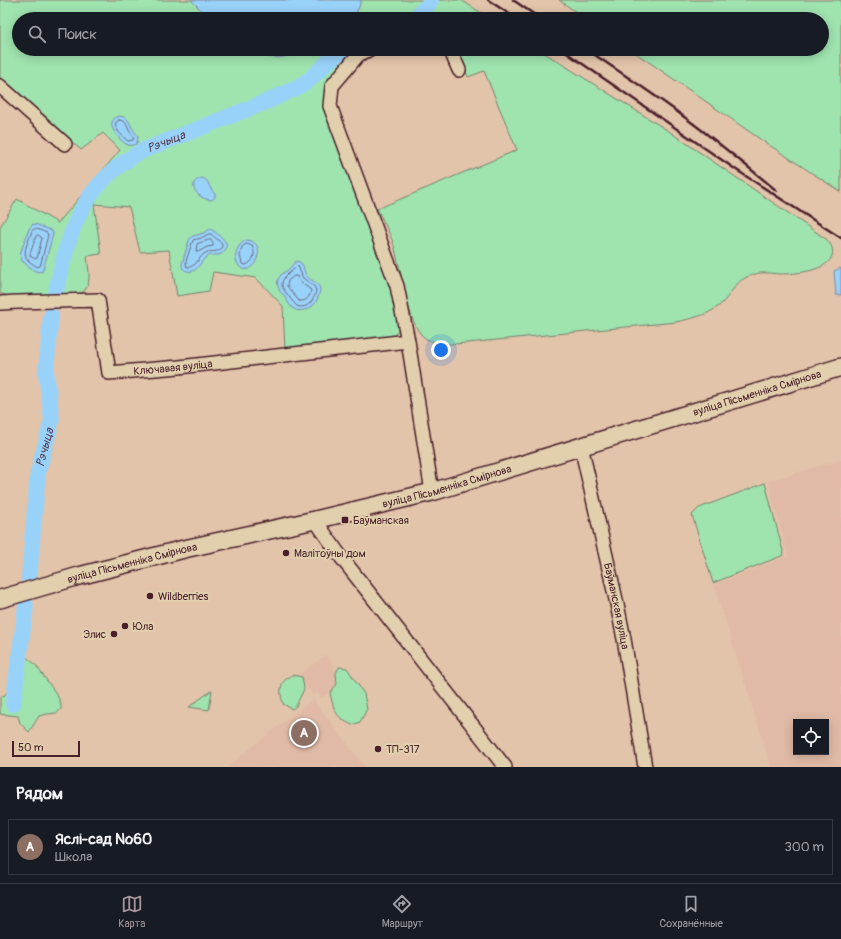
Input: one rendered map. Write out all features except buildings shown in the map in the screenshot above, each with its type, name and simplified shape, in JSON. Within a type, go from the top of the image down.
[{"type":"main road","name":"вуліца Пісьменніка Смірнова","points":[[0,599],[184,548],[315,520],[432,492],[841,367]]},
{"type":"street","points":[[356,56],[332,86],[330,106],[397,286],[408,341],[432,492]]},
{"type":"street","points":[[453,56],[459,70]]},
{"type":"street","points":[[0,86],[65,144]]},
{"type":"street","name":"Ключавая вуліца","points":[[0,303],[98,300],[109,373],[179,367],[408,341]]},
{"type":"street","name":"Баўманская вуліца","points":[[581,446],[624,639],[645,767]]},
{"type":"street","points":[[315,520],[341,557],[505,767]]},
{"type":"shaded area","points":[[841,460],[841,767],[771,767],[714,585],[788,556],[768,481]]},
{"type":"shaded area","points":[[326,655],[345,681],[322,698],[318,692],[313,695],[298,675]]},
{"type":"shaded area","points":[[313,699],[365,767],[227,767]]},
{"type":"green space","points":[[0,0],[461,0],[480,12],[12,12],[12,56],[359,56],[330,86],[394,292],[400,327],[390,339],[285,352],[283,306],[256,278],[213,272],[209,291],[177,296],[169,250],[140,252],[129,207],[94,204],[101,254],[87,256],[89,278],[87,287],[82,292],[73,296],[11,297],[0,293],[0,227],[17,199],[58,223],[120,150],[103,133],[81,150],[0,77]]},
{"type":"green space","points":[[559,0],[841,0],[841,192],[763,141],[640,56],[829,56],[829,12],[576,12]]},
{"type":"green space","points":[[460,56],[549,56],[670,132],[826,239],[832,247],[833,252],[831,258],[822,266],[809,271],[787,274],[763,273],[749,276],[738,283],[723,302],[713,310],[676,322],[457,344],[446,344],[430,341],[418,331],[413,320],[392,240],[377,209],[517,150],[484,71],[468,77]]},
{"type":"green space","points":[[765,483],[784,555],[713,583],[692,515],[699,508]]},
{"type":"green space","points":[[25,656],[35,664],[57,695],[61,704],[61,709],[57,713],[39,716],[29,732],[20,723],[18,716],[0,714],[0,696],[3,697],[8,691],[11,668],[14,660]]},
{"type":"green space","points":[[339,667],[347,668],[364,694],[367,709],[360,722],[352,725],[342,719],[336,712],[330,693],[337,684],[336,673]]},
{"type":"green space","points":[[292,675],[302,677],[304,689],[296,706],[292,709],[283,704],[281,686],[284,681]]},
{"type":"green space","points":[[212,690],[209,710],[189,707]]},
{"type":"water","points":[[191,0],[361,0],[356,12],[203,12]]},
{"type":"water","points":[[269,56],[286,56],[280,58]]},
{"type":"water","points":[[119,116],[126,118],[129,121],[138,136],[137,143],[134,145],[127,145],[113,130],[112,123],[115,118]]},
{"type":"water","points":[[202,178],[207,181],[211,190],[215,194],[215,197],[212,200],[202,197],[195,190],[194,183]]},
{"type":"water","points":[[33,224],[52,231],[53,234],[42,272],[35,271],[22,261],[20,254],[29,229]]},
{"type":"water","points":[[210,229],[217,233],[226,243],[225,251],[221,254],[206,257],[193,271],[185,270],[182,264],[190,238]]},
{"type":"water","points":[[246,240],[254,242],[258,247],[257,259],[249,269],[244,269],[239,266],[236,259],[236,252],[238,248]]},
{"type":"water","points":[[297,261],[303,265],[307,276],[319,286],[320,289],[315,304],[307,309],[300,310],[292,308],[278,287],[278,280],[280,276]]},
{"type":"water","points":[[841,268],[841,295],[836,295],[834,271]]},
{"type":"waterway","name":"Рэчыца","points":[[420,12],[431,0]]},
{"type":"waterway","name":"Рэчыца","points":[[55,296],[66,251],[80,212],[104,179],[121,164],[142,151],[266,102],[296,88],[309,80],[335,56]]},
{"type":"waterway","name":"Рэчыца","points":[[29,579],[38,472],[52,420],[46,373],[51,316]]},
{"type":"waterway","name":"Рэчыца","points":[[13,704],[26,605]]},
{"type":"railway","points":[[488,0],[506,12]]},
{"type":"railway","points":[[513,0],[531,12]]},
{"type":"railway","points":[[571,56],[735,169],[841,238]]},
{"type":"railway","points":[[596,56],[675,110],[777,191]]},
{"type":"place","name":"Баўманская","points":[[345,520]]},
{"type":"place","name":"Малітоўны дом","points":[[286,553]]},
{"type":"place","name":"Wildberries","points":[[150,596]]},
{"type":"place","name":"Юла","points":[[125,626]]},
{"type":"place","name":"Элис","points":[[114,634]]},
{"type":"place","name":"Яслі-сад №60","points":[[304,733]]},
{"type":"place","name":"ТП-317","points":[[378,749]]}]
